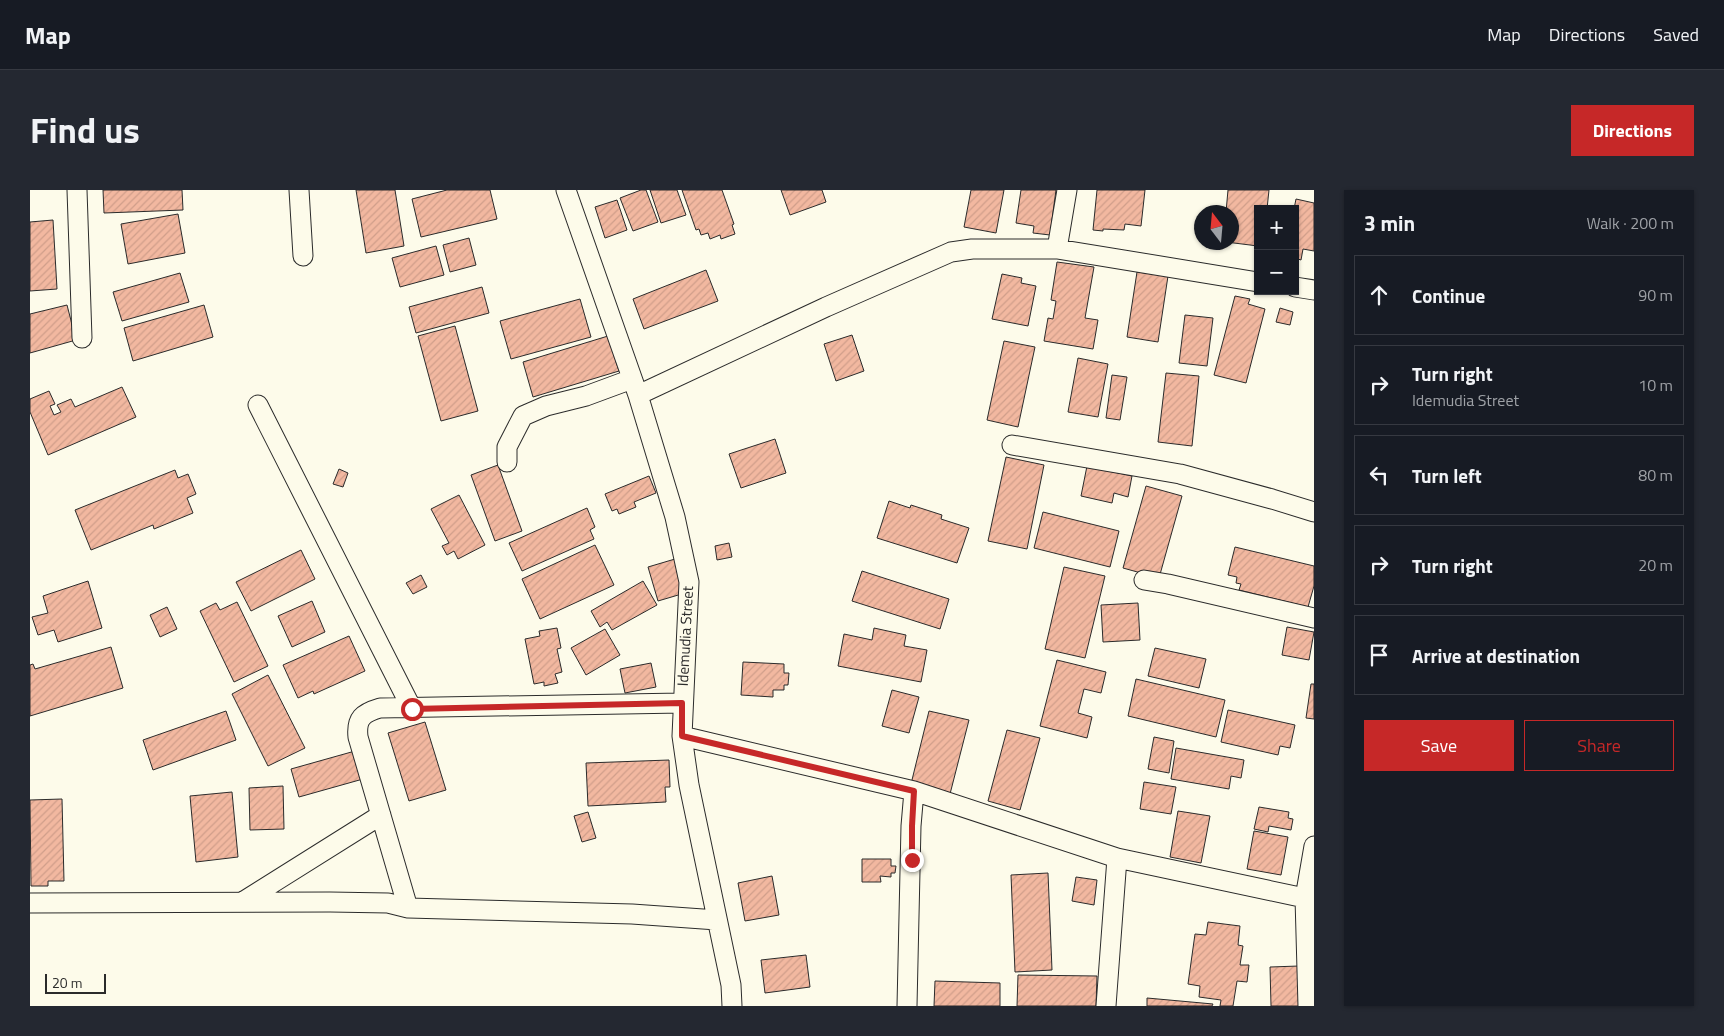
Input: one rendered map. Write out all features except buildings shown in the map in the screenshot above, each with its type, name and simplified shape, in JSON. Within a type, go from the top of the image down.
[{"type":"street","points":[[77,190],[82,338]]},
{"type":"street","points":[[299,190],[303,256]]},
{"type":"street","name":"Idemudia Street","points":[[566,190],[635,387],[675,517],[689,582],[682,736],[689,785],[731,985],[732,1006]]},
{"type":"street","points":[[1058,248],[1067,190]]},
{"type":"street","points":[[507,462],[507,446],[523,416],[546,406],[635,387],[817,312],[950,252],[972,249],[1058,248],[1254,281]]},
{"type":"street","points":[[1299,288],[1314,290]]},
{"type":"street","points":[[258,406],[412,709]]},
{"type":"street","points":[[1012,445],[1180,474],[1314,512]]},
{"type":"street","points":[[1144,580],[1314,618]]},
{"type":"street","points":[[408,908],[358,737],[357,728],[360,718],[380,708],[412,709],[682,703]]},
{"type":"street","points":[[682,736],[914,791],[1117,858],[1309,899]]},
{"type":"street","points":[[907,1006],[914,791]]},
{"type":"street","points":[[244,901],[381,815]]},
{"type":"street","points":[[1308,1006],[1309,899],[1314,846]]},
{"type":"street","points":[[1106,1006],[1117,858]]},
{"type":"street","points":[[30,902],[244,901],[388,903],[408,908],[632,914],[717,920]]},
{"type":"route","points":[[412,709],[682,703],[682,736],[914,791],[912,860]]}]
